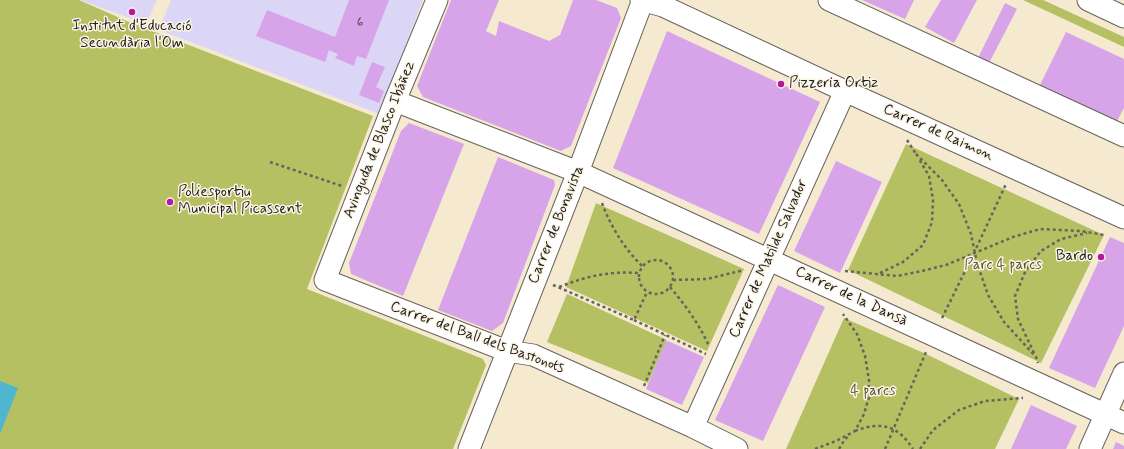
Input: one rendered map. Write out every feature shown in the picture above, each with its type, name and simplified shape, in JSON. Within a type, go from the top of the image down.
[{"type":"street","name":"Avinguda de Blasco Ibáñez","points":[[325,280],[395,101],[437,0]]},
{"type":"street","name":"Carrer de Raimon","points":[[642,0],[668,8],[845,91],[1124,218]]},
{"type":"street","name":"Carrer de Bonavista","points":[[468,449],[578,172],[642,0]]},
{"type":"street","points":[[830,0],[1124,136]]},
{"type":"street","points":[[1088,0],[1124,17]]},
{"type":"street","name":"Carrer de Matilde Salvador","points":[[693,427],[845,91]]},
{"type":"street","name":"Carrer de la Dansà","points":[[395,101],[578,172],[1124,423]]},
{"type":"street","name":"Carrer del Ball dels Bastonots","points":[[325,280],[506,351],[533,355],[693,427],[737,449]]},
{"type":"street","points":[[1090,449],[1124,373]]},
{"type":"path","points":[[880,274],[903,262],[923,245],[932,222],[933,200],[929,176],[905,137]]},
{"type":"path","points":[[916,154],[942,180],[958,204],[971,234],[974,253],[988,295],[1004,322],[1036,357]]},
{"type":"path","points":[[270,162],[359,192]]},
{"type":"path","points":[[942,318],[1006,184]]},
{"type":"path","points":[[600,200],[617,235],[627,250],[642,266]]},
{"type":"path","points":[[845,272],[897,276],[922,271],[946,265],[1013,237],[1040,229],[1104,235]]},
{"type":"path","points":[[1039,366],[1018,319],[1015,296],[1026,270],[1041,251],[1060,239],[1090,233]]},
{"type":"path","points":[[651,260],[663,261],[671,269],[673,280],[670,287],[662,293],[656,294],[647,292],[642,287],[639,282],[639,273],[642,266],[646,262],[651,260]]},
{"type":"path","points":[[673,280],[706,279],[748,269]]},
{"type":"path","points":[[558,287],[594,275],[620,272],[639,273]]},
{"type":"path","points":[[550,284],[634,320],[710,356]]},
{"type":"path","points":[[670,287],[693,316],[712,352]]},
{"type":"path","points":[[634,320],[647,292]]},
{"type":"path","points":[[839,449],[845,439],[855,431],[864,414],[869,397],[869,380],[865,356],[857,334],[842,313]]},
{"type":"path","points":[[643,388],[666,335]]},
{"type":"path","points":[[885,449],[926,352]]},
{"type":"path","points":[[920,449],[933,430],[959,410],[985,401],[1023,398]]},
{"type":"path","points":[[815,449],[867,426],[881,425],[894,429],[905,437],[913,449]]},
{"type":"shaded area","name":"Institut d'Educació Secundària l'Om","points":[[80,0],[157,0],[146,24]]},
{"type":"shaded area","points":[[171,0],[423,0],[379,114],[159,30]]},
{"type":"green space","name":"Poliesportiu Municipal Picassent","points":[[0,0],[79,0],[129,22],[373,116],[307,289],[483,359],[486,365],[453,449],[0,449]]},
{"type":"green space","points":[[1023,0],[1043,0],[1124,37],[1124,47]]},
{"type":"green space","name":"Parc 4 parcs","points":[[906,144],[1104,235],[1041,363],[848,270]]},
{"type":"green space","points":[[596,203],[744,269],[707,351],[566,287]]},
{"type":"green space","points":[[567,294],[667,340],[648,383],[547,342]]},
{"type":"green space","name":"4 parcs","points":[[844,318],[926,354],[1019,399],[995,449],[786,449]]},
{"type":"water","points":[[0,381],[18,388],[0,434]]},
{"type":"building","points":[[349,0],[389,0],[366,59],[357,56],[354,66],[335,58],[338,54],[329,50],[325,62],[256,36],[267,10],[335,37]]},
{"type":"building","points":[[451,0],[499,0],[486,31],[496,36],[499,21],[549,41],[560,35],[573,0],[596,0],[617,8],[621,18],[571,146],[561,151],[423,97],[417,86]]},
{"type":"building","points":[[862,0],[914,0],[905,19]]},
{"type":"building","points":[[941,0],[977,0],[954,43],[925,27]]},
{"type":"building","points":[[1005,3],[1017,9],[989,63],[978,58]]},
{"type":"building","points":[[667,31],[820,102],[759,234],[613,168]]},
{"type":"building","points":[[1066,32],[1124,59],[1124,108],[1117,121],[1040,85]]},
{"type":"building","points":[[372,62],[385,67],[376,87],[384,91],[379,103],[359,95]]},
{"type":"building","points":[[409,123],[464,144],[403,296],[351,274],[349,263],[401,131]]},
{"type":"building","points":[[498,157],[554,180],[555,185],[503,323],[492,331],[438,310]]},
{"type":"building","points":[[836,161],[882,182],[840,273],[794,251]]},
{"type":"building","points":[[1110,237],[1124,243],[1124,326],[1095,388],[1049,368]]},
{"type":"building","points":[[778,285],[825,307],[763,441],[715,420]]},
{"type":"building","points":[[666,341],[704,357],[682,405],[646,389]]},
{"type":"building","points":[[1031,405],[1077,426],[1066,449],[1011,449]]},
{"type":"building","points":[[1116,442],[1124,446],[1124,449],[1113,449]]},
{"type":"place","name":"Institut d'Educació Secundària l'Om","points":[[132,12]]},
{"type":"place","name":"Pizzeria Ortiz","points":[[781,84]]},
{"type":"place","name":"Poliesportiu Municipal Picassent","points":[[170,202]]},
{"type":"place","name":"Bardo","points":[[1101,257]]}]
